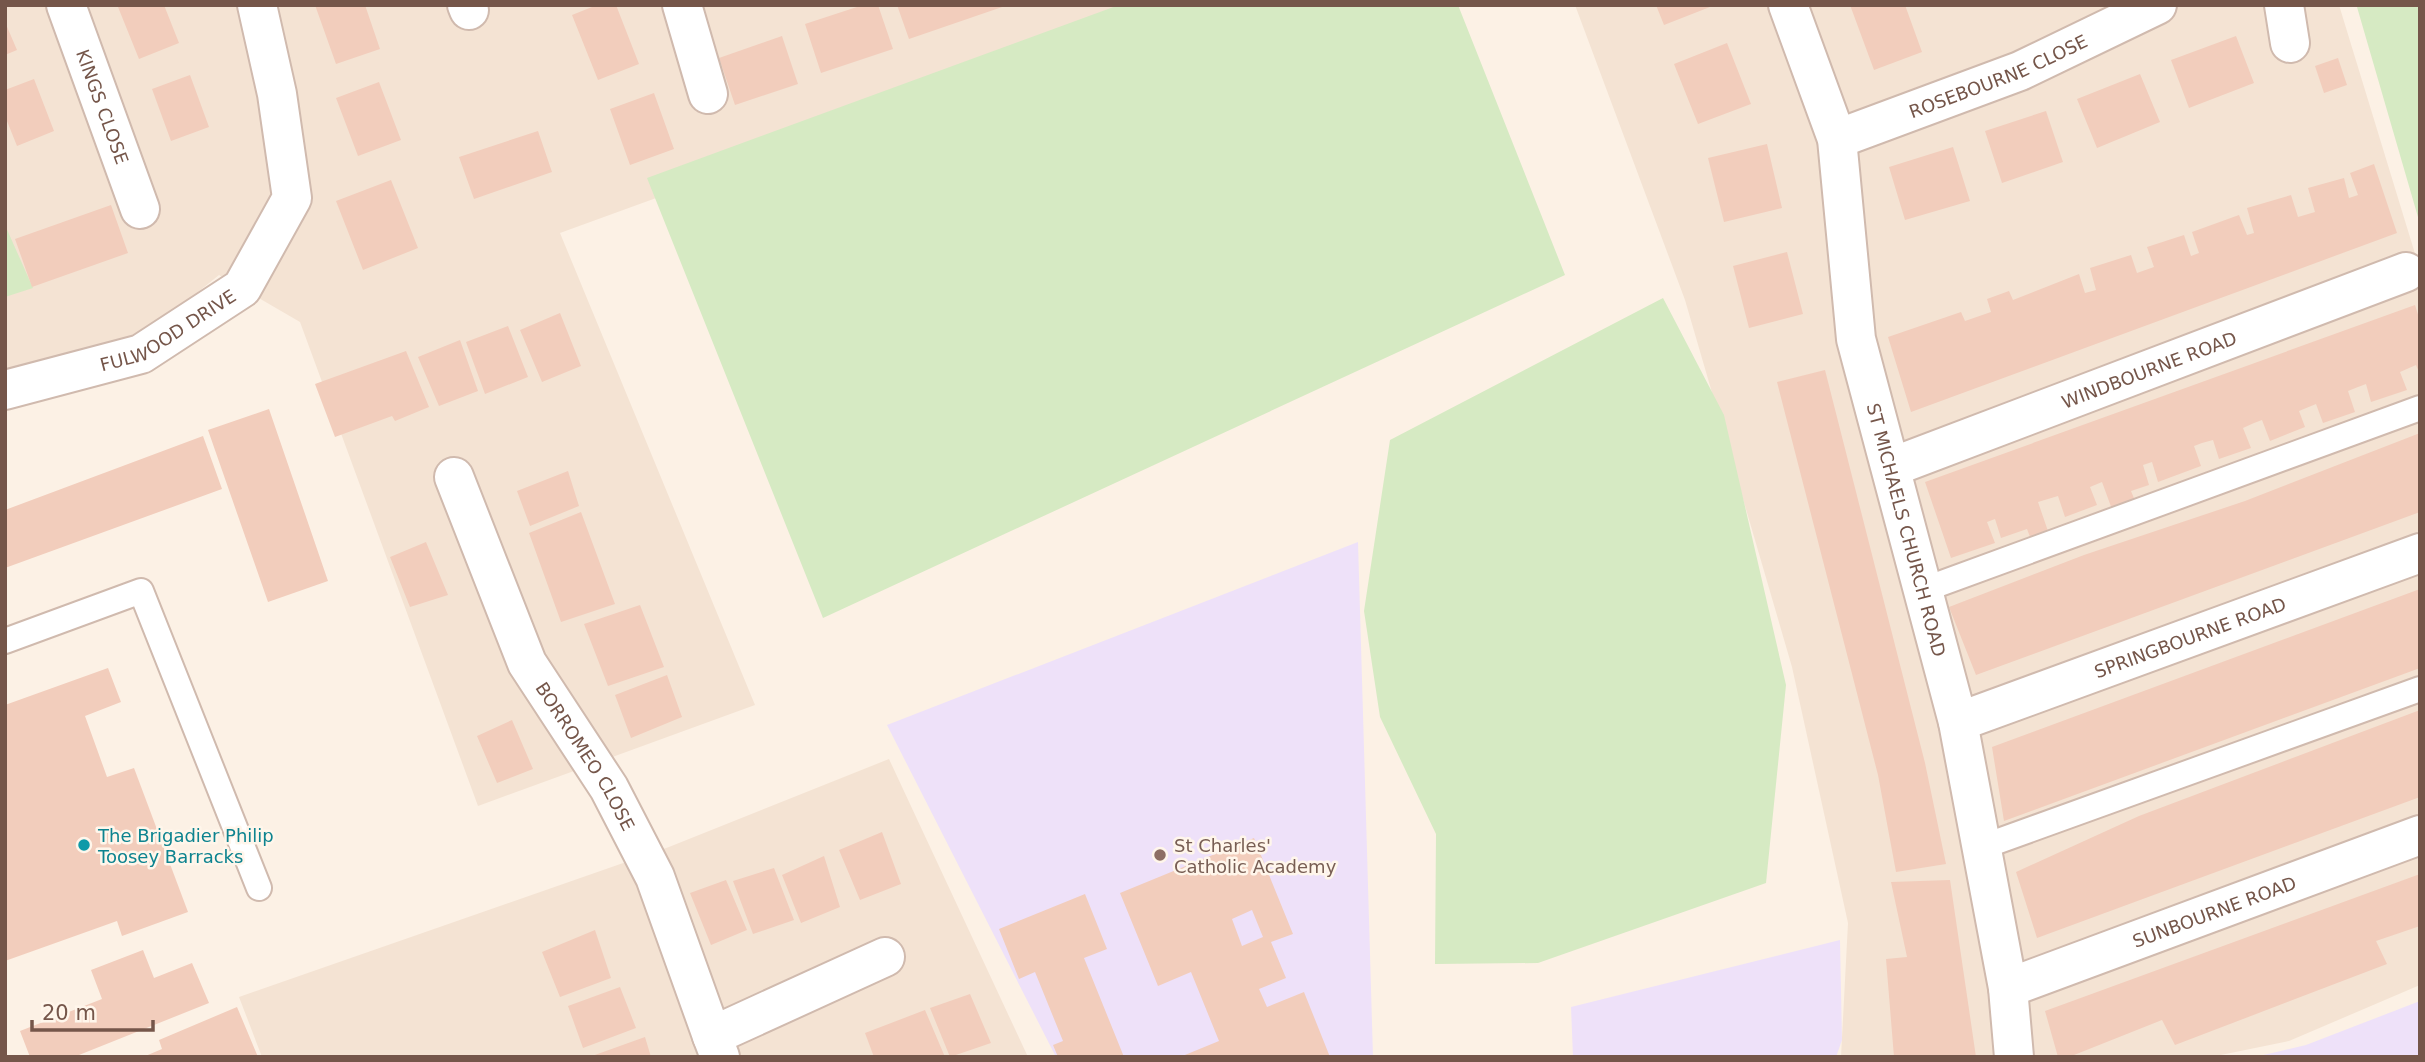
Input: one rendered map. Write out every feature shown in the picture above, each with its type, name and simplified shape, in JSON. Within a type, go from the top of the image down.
[{"type":"street","name":"KINGS CLOSE","points":[[66,5],[140,209]]},
{"type":"street","name":"FULWOOD DRIVE","points":[[5,390],[141,354],[243,288],[292,198],[277,94],[257,5]]},
{"type":"street","points":[[682,5],[708,94]]},
{"type":"street","name":"ST MICHAELS CHURCH ROAD","points":[[1788,5],[1837,139],[1856,339],[1958,722],[2008,988],[2014,1057]]},
{"type":"street","name":"ROSEBOURNE CLOSE","points":[[1837,139],[2020,71],[2157,5]]},
{"type":"street","points":[[2284,5],[2290,43]]},
{"type":"street","name":"WINDBOURNE ROAD","points":[[1892,467],[2406,272]]},
{"type":"street","name":"BORROMEO CLOSE","points":[[454,477],[527,663],[610,788],[655,877],[716,1046],[885,957]]},
{"type":"street","name":"SPRINGBOURNE ROAD","points":[[1958,722],[2420,553]]},
{"type":"street","name":"SUNBOURNE ROAD","points":[[2008,988],[2420,835]]},
{"type":"lane","points":[[1923,590],[2420,408]]},
{"type":"lane","points":[[5,641],[141,591],[258,888]]},
{"type":"lane","points":[[1982,848],[2420,689]]},
{"type":"shaded area","points":[[5,5],[1186,5],[560,233],[755,705],[478,806],[300,322],[219,275],[151,330],[5,376]]},
{"type":"shaded area","points":[[1575,5],[2339,5],[2420,270],[2420,985],[2289,1041],[2211,1057],[1841,1057],[1848,923],[1792,667],[1685,300]]},
{"type":"shaded area","name":"St Charles' Catholic Academy","points":[[1358,542],[1373,1057],[1056,1057],[887,725]]},
{"type":"shaded area","points":[[889,759],[1028,1057],[262,1057],[239,997],[669,847]]},
{"type":"shaded area","points":[[1840,940],[1842,1040],[1836,1057],[1573,1057],[1571,1007]]},
{"type":"shaded area","points":[[2420,1001],[2420,1057],[2255,1057],[2306,1045]]},
{"type":"green space","points":[[1119,5],[1458,5],[1565,275],[823,618],[647,178]]},
{"type":"green space","points":[[2420,5],[2420,224],[2357,7]]},
{"type":"green space","points":[[5,225],[33,288],[5,297]]},
{"type":"green space","points":[[1663,298],[1724,415],[1786,685],[1766,883],[1538,963],[1435,964],[1436,834],[1380,717],[1364,611],[1390,440]]},
{"type":"building","points":[[164,5],[179,43],[139,59],[118,7]]},
{"type":"building","points":[[315,5],[365,5],[380,49],[336,64]]},
{"type":"building","points":[[597,5],[616,5],[639,64],[598,80],[572,15]]},
{"type":"building","points":[[863,5],[878,5],[893,49],[821,73],[805,24]]},
{"type":"building","points":[[897,5],[1005,5],[1005,6],[909,39]]},
{"type":"building","points":[[1656,5],[1715,5],[1664,25]]},
{"type":"building","points":[[1850,5],[1905,5],[1922,52],[1874,70]]},
{"type":"building","points":[[5,22],[17,50],[5,55]]},
{"type":"building","points":[[782,36],[798,84],[735,105],[719,58]]},
{"type":"building","points":[[2236,36],[2254,83],[2189,108],[2171,60]]},
{"type":"building","points":[[1727,43],[1751,104],[1698,124],[1674,64]]},
{"type":"building","points":[[2338,58],[2347,85],[2324,93],[2315,66]]},
{"type":"building","points":[[2140,74],[2160,122],[2097,148],[2077,99]]},
{"type":"building","points":[[190,75],[209,127],[171,141],[152,89]]},
{"type":"building","points":[[34,79],[54,131],[17,146],[5,116],[5,90]]},
{"type":"building","points":[[379,82],[401,140],[358,156],[336,98]]},
{"type":"building","points":[[654,93],[674,149],[630,165],[610,109]]},
{"type":"building","points":[[2046,111],[2063,162],[2002,183],[1985,131]]},
{"type":"building","points":[[538,131],[552,172],[474,199],[459,157]]},
{"type":"building","points":[[1767,144],[1782,208],[1724,222],[1708,158]]},
{"type":"building","points":[[1953,147],[1970,201],[1905,220],[1889,167]]},
{"type":"building","points":[[2374,164],[2397,233],[1911,412],[1888,337],[1961,312],[1965,321],[1991,312],[1987,299],[2009,291],[2013,300],[2079,274],[2085,293],[2096,290],[2090,268],[2131,255],[2137,273],[2154,267],[2147,247],[2184,235],[2191,256],[2199,253],[2192,232],[2239,215],[2247,235],[2254,233],[2247,208],[2291,195],[2298,217],[2315,212],[2308,188],[2344,178],[2349,198],[2358,195],[2350,173]]},
{"type":"building","points":[[391,180],[418,248],[363,270],[336,201]]},
{"type":"building","points":[[111,205],[128,253],[32,287],[15,239]]},
{"type":"building","points":[[1787,252],[1803,314],[1749,328],[1733,266]]},
{"type":"building","points":[[2415,305],[2420,321],[2420,375],[2416,365],[2400,372],[2407,390],[2371,402],[2366,384],[2348,391],[2355,412],[2323,423],[2316,404],[2299,411],[2305,427],[2270,441],[2262,420],[2243,428],[2251,448],[2219,459],[2213,440],[2202,443],[2194,446],[2201,466],[2158,482],[2152,462],[2143,465],[2149,485],[2131,491],[2136,503],[2113,512],[2102,482],[2090,487],[2097,505],[2065,517],[2058,496],[2038,502],[2050,537],[2032,542],[2027,529],[2001,538],[1995,519],[1987,522],[1995,543],[1951,558],[1925,482]]},
{"type":"building","points":[[560,313],[581,366],[542,382],[520,330]]},
{"type":"building","points":[[508,326],[528,377],[485,394],[466,342]]},
{"type":"building","points":[[460,340],[478,391],[439,406],[418,357]]},
{"type":"building","points":[[406,351],[429,407],[395,421],[392,416],[335,437],[315,384]]},
{"type":"building","points":[[1825,370],[1925,763],[1946,864],[1896,872],[1878,775],[1777,382]]},
{"type":"building","points":[[269,409],[328,581],[268,602],[208,430]]},
{"type":"building","points":[[2420,433],[2420,512],[1976,675],[1949,607],[2084,555],[2245,501]]},
{"type":"building","points":[[203,436],[222,489],[5,568],[5,510]]},
{"type":"building","points":[[568,471],[579,506],[530,526],[517,491]]},
{"type":"building","points":[[581,512],[615,604],[561,622],[529,533]]},
{"type":"building","points":[[426,542],[448,595],[410,607],[390,557]]},
{"type":"building","points":[[2420,589],[2420,668],[2004,821],[1992,747]]},
{"type":"building","points":[[640,605],[664,667],[608,686],[584,624]]},
{"type":"building","name":"The Brigadier Philip Toosey Barracks","points":[[108,668],[121,702],[85,716],[107,777],[134,768],[188,912],[122,936],[117,921],[5,961],[5,705]]},
{"type":"building","points":[[667,675],[682,717],[631,738],[615,695]]},
{"type":"building","points":[[2420,710],[2420,797],[2037,938],[2016,872],[2139,816]]},
{"type":"building","points":[[512,720],[533,769],[497,783],[477,736]]},
{"type":"building","points":[[882,832],[901,884],[860,900],[839,850]]},
{"type":"building","points":[[1254,838],[1293,934],[1271,942],[1286,978],[1259,989],[1267,1007],[1304,992],[1330,1057],[1180,1057],[1219,1041],[1191,972],[1158,986],[1120,893]],"holes":[[[1252,910],[1263,937],[1242,946],[1232,919]]]},
{"type":"building","points":[[824,856],[840,907],[801,923],[782,875]]},
{"type":"building","points":[[774,868],[794,920],[753,934],[733,881]]},
{"type":"building","points":[[2420,874],[2420,926],[2376,941],[2387,964],[2175,1045],[2162,1020],[2069,1057],[2058,1057],[2045,1011]]},
{"type":"building","points":[[726,880],[747,930],[711,945],[690,893]]},
{"type":"building","points":[[1950,880],[1976,1057],[1894,1057],[1886,959],[1907,957],[1891,882]]},
{"type":"building","points":[[1085,894],[1107,949],[1084,958],[1124,1057],[1058,1057],[1053,1045],[1063,1041],[1035,972],[1019,979],[999,929]]},
{"type":"building","points":[[595,930],[611,978],[560,997],[542,952]]},
{"type":"building","points":[[143,950],[154,978],[192,963],[209,1003],[74,1057],[30,1057],[20,1031],[102,999],[91,970]]},
{"type":"building","points":[[620,987],[636,1028],[583,1048],[568,1006]]},
{"type":"building","points":[[970,994],[991,1043],[950,1057],[930,1008]]},
{"type":"building","points":[[237,1007],[258,1057],[143,1057],[162,1049],[159,1040]]},
{"type":"building","points":[[925,1010],[945,1057],[874,1057],[865,1033]]},
{"type":"building","points":[[645,1037],[651,1057],[592,1057],[592,1056]]},
{"type":"place","name":"The Brigadier Philip Toosey Barracks","points":[[84,845]]},
{"type":"place","name":"St Charles' Catholic Academy","points":[[1160,855]]}]
